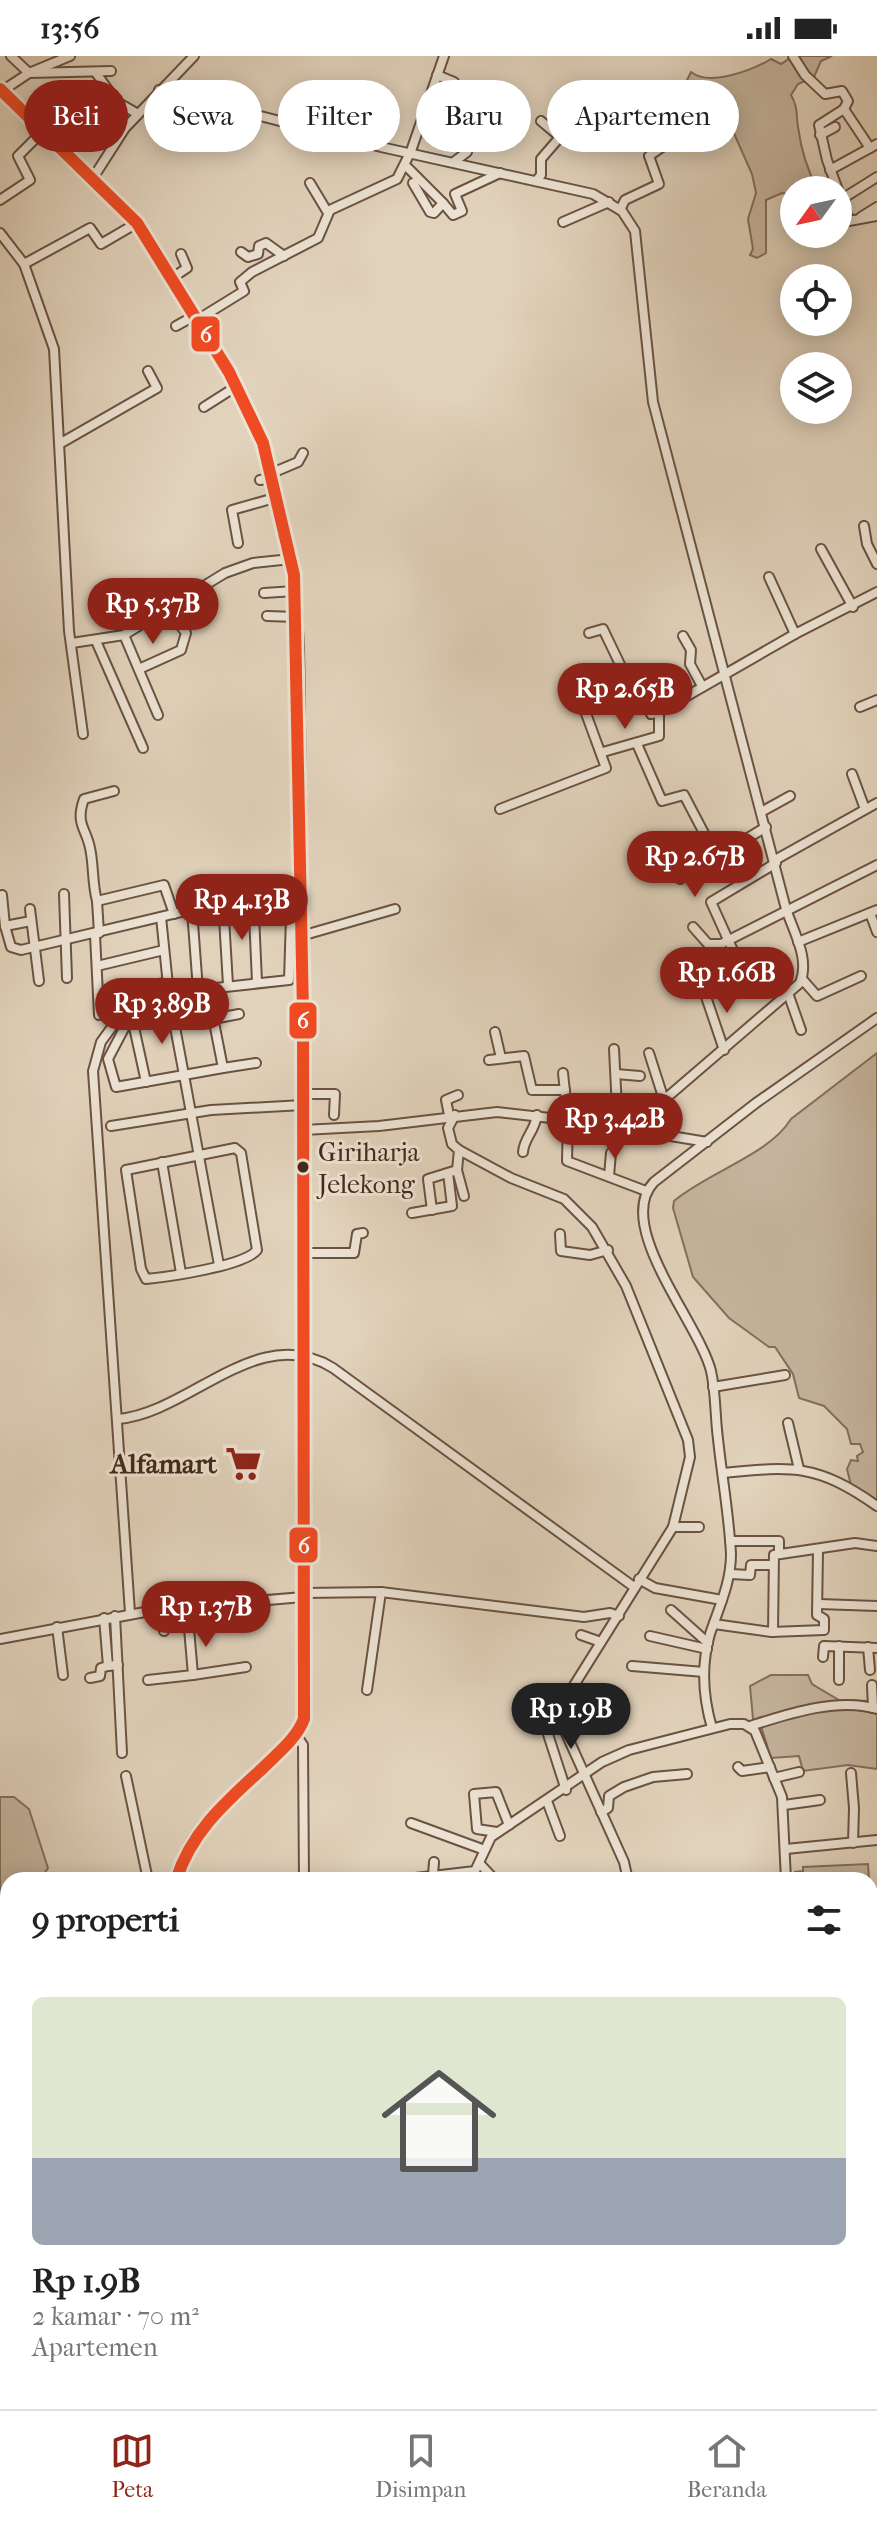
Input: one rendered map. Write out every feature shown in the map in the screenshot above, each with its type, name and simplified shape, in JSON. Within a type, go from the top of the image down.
[{"type":"main road","points":[[1,90],[24,111]]},
{"type":"main road","points":[[66,152],[137,223],[237,386],[258,427],[272,475],[295,591],[296,897],[301,936],[303,1100],[304,1719],[300,1741],[198,1830],[179,1872]]},
{"type":"street","points":[[11,56],[29,73],[111,71]]},
{"type":"street","points":[[1,90],[29,73],[70,56]]},
{"type":"street","points":[[169,80],[194,56]]},
{"type":"street","points":[[176,326],[244,291],[242,279],[318,238],[328,213],[397,179],[411,151],[444,56]]},
{"type":"street","points":[[793,56],[805,75],[825,94],[842,91],[848,101],[844,109],[821,122],[820,135],[832,176]]},
{"type":"street","points":[[96,73],[117,102],[138,114]]},
{"type":"street","points":[[437,75],[449,80]]},
{"type":"street","points":[[93,178],[117,139],[144,107]]},
{"type":"street","points":[[830,170],[873,146],[844,109]]},
{"type":"street","points":[[262,115],[593,194],[620,210],[637,238],[653,399],[761,812],[791,907],[803,962],[802,979],[788,993],[629,1130]]},
{"type":"street","points":[[536,181],[541,175],[541,159],[560,137],[541,121]]},
{"type":"street","points":[[820,135],[835,127]]},
{"type":"street","points":[[0,200],[30,180],[18,156],[24,150]]},
{"type":"street","points":[[455,161],[467,152]]},
{"type":"street","points":[[620,210],[625,200],[659,186],[649,156],[655,152]]},
{"type":"street","points":[[405,165],[431,213],[443,203]]},
{"type":"street","points":[[415,179],[453,215],[462,211],[455,194],[500,173]]},
{"type":"street","points":[[852,193],[877,177]]},
{"type":"street","points":[[397,179],[405,187],[415,179]]},
{"type":"street","points":[[310,183],[328,213]]},
{"type":"street","points":[[563,222],[609,202]]},
{"type":"street","points":[[860,218],[877,207]]},
{"type":"street","points":[[852,219],[877,216]]},
{"type":"street","points":[[24,264],[90,228],[101,244],[137,223]]},
{"type":"street","points":[[0,233],[3,246],[24,264],[54,349],[72,643],[83,734]]},
{"type":"street","points":[[241,252],[248,257],[257,255],[259,246],[266,243],[284,256]]},
{"type":"street","points":[[172,278],[187,268],[181,254]]},
{"type":"street","points":[[61,443],[157,388],[148,371]]},
{"type":"street","points":[[204,407],[237,386]]},
{"type":"street","points":[[260,480],[297,463],[303,453]]},
{"type":"street","points":[[238,543],[232,510],[278,497]]},
{"type":"street","points":[[864,526],[877,564]]},
{"type":"street","points":[[856,545],[866,539]]},
{"type":"street","points":[[821,549],[853,607]]},
{"type":"street","points":[[72,643],[124,635],[169,610],[216,577],[237,568],[291,559]]},
{"type":"street","points":[[769,577],[795,634]]},
{"type":"street","points":[[264,593],[295,591]]},
{"type":"street","points":[[589,633],[603,629],[627,679],[637,683],[651,714],[877,592]]},
{"type":"street","points":[[139,669],[181,650],[186,633],[169,610]]},
{"type":"street","points":[[267,616],[296,617]]},
{"type":"street","points":[[124,635],[158,715]]},
{"type":"street","points":[[683,636],[691,650],[690,664],[702,686]]},
{"type":"street","points":[[96,641],[143,748]]},
{"type":"street","points":[[500,809],[604,770],[603,752],[574,681]]},
{"type":"street","points":[[860,707],[877,700]]},
{"type":"street","points":[[603,752],[637,744],[661,734],[659,712]]},
{"type":"street","points":[[637,744],[662,801],[684,795],[706,837]]},
{"type":"street","points":[[852,774],[865,809]]},
{"type":"street","points":[[99,1015],[97,901],[90,848],[81,833],[81,809],[84,799],[114,791]]},
{"type":"street","points":[[761,812],[790,796]]},
{"type":"street","points":[[706,960],[716,965],[734,956],[711,902],[877,803]]},
{"type":"street","points":[[680,879],[766,827]]},
{"type":"street","points":[[693,927],[708,944],[877,865]]},
{"type":"street","points":[[97,901],[164,885],[174,914]]},
{"type":"street","points":[[2,895],[11,947],[21,950],[296,885]]},
{"type":"street","points":[[253,893],[257,982]]},
{"type":"street","points":[[64,894],[67,978]]},
{"type":"street","points":[[130,1613],[93,1071],[101,1042],[123,1008],[169,995],[228,985],[282,983],[291,976],[296,897]]},
{"type":"street","points":[[223,901],[228,985]]},
{"type":"street","points":[[30,909],[39,981]]},
{"type":"street","points":[[301,936],[395,909]]},
{"type":"street","points":[[192,910],[198,990]]},
{"type":"street","points":[[798,942],[873,911],[877,932]]},
{"type":"street","points":[[161,917],[169,995]]},
{"type":"street","points":[[5,926],[31,921]]},
{"type":"street","points":[[97,966],[164,950]]},
{"type":"street","points":[[688,971],[694,980],[701,982],[724,1050]]},
{"type":"street","points":[[802,979],[817,996],[861,976]]},
{"type":"street","points":[[99,998],[167,982]]},
{"type":"street","points":[[788,993],[801,1030]]},
{"type":"street","points":[[210,1002],[223,1068]]},
{"type":"street","points":[[219,1265],[193,1114],[184,1075],[172,1011],[132,1018],[117,1037],[108,1059],[116,1087],[146,1082],[184,1075],[223,1068],[256,1063]]},
{"type":"street","points":[[213,1019],[239,1014]]},
{"type":"street","points":[[132,1018],[146,1082]]},
{"type":"street","points":[[712,1728],[705,1701],[704,1672],[708,1643],[730,1574],[730,1541],[713,1387],[706,1355],[647,1237],[641,1218],[646,1191],[756,1103],[877,1018]]},
{"type":"street","points":[[495,1032],[501,1058]]},
{"type":"street","points":[[614,1049],[618,1129]]},
{"type":"street","points":[[649,1053],[664,1100]]},
{"type":"street","points":[[489,1060],[525,1057],[534,1091],[565,1090]]},
{"type":"street","points":[[563,1073],[568,1120],[567,1161],[646,1191]]},
{"type":"street","points":[[616,1074],[640,1076]]},
{"type":"street","points":[[111,1126],[340,1094],[334,1115]]},
{"type":"street","points":[[458,1095],[446,1100],[452,1115],[448,1128],[452,1144],[511,1178],[564,1199],[585,1219],[608,1250],[638,1312],[688,1440],[690,1457],[673,1527],[568,1695],[564,1711],[564,1729],[588,1772],[626,1872]]},
{"type":"street","points":[[303,1130],[379,1126],[497,1112],[537,1115],[707,1142]]},
{"type":"street","points":[[523,1152],[524,1143],[535,1129],[537,1115]]},
{"type":"street","points":[[235,1148],[241,1153],[257,1250],[253,1256],[150,1279],[143,1276],[125,1174],[128,1169],[162,1162],[235,1148]]},
{"type":"street","points":[[412,1213],[452,1206],[452,1171],[459,1150]]},
{"type":"street","points":[[609,1176],[611,1153]]},
{"type":"street","points":[[162,1162],[181,1273]]},
{"type":"street","points":[[452,1171],[464,1196]]},
{"type":"street","points":[[432,1210],[428,1179],[452,1171]]},
{"type":"street","points":[[304,1253],[354,1253],[356,1236],[363,1233]]},
{"type":"street","points":[[560,1234],[561,1251],[590,1255],[608,1250]]},
{"type":"street","points":[[118,1419],[151,1411],[261,1358],[304,1357],[333,1368],[637,1583],[722,1600]]},
{"type":"street","points":[[713,1387],[785,1375]]},
{"type":"street","points":[[788,1423],[799,1469]]},
{"type":"street","points":[[723,1473],[799,1469],[828,1475],[877,1506]]},
{"type":"street","points":[[673,1527],[699,1527]]},
{"type":"street","points":[[730,1541],[779,1541],[779,1554]]},
{"type":"street","points":[[773,1632],[773,1555],[818,1551],[855,1543],[877,1546]]},
{"type":"street","points":[[714,1624],[773,1632],[824,1630],[824,1619],[817,1615],[818,1551]]},
{"type":"street","points":[[730,1574],[750,1575],[751,1565],[773,1565]]},
{"type":"street","points":[[0,1639],[130,1613],[303,1593],[379,1591],[584,1617],[610,1613],[619,1616]]},
{"type":"street","points":[[367,1690],[379,1591]]},
{"type":"street","points":[[819,1604],[877,1606]]},
{"type":"street","points":[[187,1605],[193,1675]]},
{"type":"street","points":[[161,1609],[164,1631]]},
{"type":"street","points":[[671,1610],[708,1643]]},
{"type":"street","points":[[113,1666],[115,1616]]},
{"type":"street","points":[[104,1618],[113,1666],[122,1753]]},
{"type":"street","points":[[57,1627],[63,1675]]},
{"type":"street","points":[[581,1635],[601,1642]]},
{"type":"street","points":[[650,1636],[708,1643]]},
{"type":"street","points":[[823,1657],[822,1646],[872,1648],[870,1670]]},
{"type":"street","points":[[839,1646],[839,1680]]},
{"type":"street","points":[[90,1678],[101,1675],[101,1668],[113,1666]]},
{"type":"street","points":[[632,1666],[704,1672]]},
{"type":"street","points":[[148,1680],[246,1667]]},
{"type":"street","points":[[464,1872],[475,1871],[480,1864],[482,1849],[498,1832],[615,1755],[730,1724],[750,1726],[811,1710],[854,1704],[875,1708],[872,1685]]},
{"type":"street","points":[[545,1725],[566,1790]]},
{"type":"street","points":[[750,1726],[784,1805],[786,1872]]},
{"type":"street","points":[[300,1741],[304,1872]]},
{"type":"street","points":[[738,1767],[742,1771],[770,1767]]},
{"type":"street","points":[[774,1778],[799,1772]]},
{"type":"street","points":[[851,1773],[853,1843]]},
{"type":"street","points":[[601,1812],[608,1808],[609,1796],[624,1787],[653,1777],[687,1774]]},
{"type":"street","points":[[126,1776],[146,1872]]},
{"type":"street","points":[[498,1832],[477,1829],[474,1794],[496,1792],[509,1825]]},
{"type":"street","points":[[784,1805],[820,1800]]},
{"type":"street","points":[[547,1801],[560,1836]]},
{"type":"street","points":[[411,1823],[482,1849]]},
{"type":"street","points":[[786,1849],[877,1840]]},
{"type":"street","points":[[433,1872],[434,1862]]},
{"type":"street","points":[[480,1864],[488,1872]]},
{"type":"shaded area","points":[[793,56],[832,56],[821,61],[814,77],[798,84],[791,95],[811,176],[780,176],[780,194],[766,200],[766,253],[757,258],[750,255],[753,249],[748,219],[756,193],[752,174],[739,145],[739,80],[687,80],[691,72],[709,78],[743,72],[771,59],[781,64]]},
{"type":"shaded area","points":[[877,1053],[877,1501],[852,1489],[847,1469],[851,1460],[858,1461],[857,1456],[863,1452],[860,1444],[851,1444],[847,1429],[824,1406],[799,1398],[793,1374],[775,1347],[769,1347],[729,1318],[693,1277],[673,1208],[674,1201],[688,1191],[768,1143],[791,1119]]},
{"type":"shaded area","points":[[771,1675],[808,1675],[812,1684],[839,1700],[871,1701],[877,1690],[877,1769],[848,1765],[803,1771],[799,1756],[771,1758],[760,1723],[753,1719],[750,1686]]},
{"type":"shaded area","points":[[0,1797],[14,1797],[29,1809],[48,1868],[45,1872],[0,1872]]},
{"type":"shaded area","points":[[868,1864],[868,1872],[795,1872],[803,1871],[803,1867]]},
{"type":"transit line","name":"6","points":[[0,89],[137,223],[229,372],[263,443],[294,575],[303,1012],[304,1719],[287,1745],[201,1831],[179,1872]]},
{"type":"place","name":"Giriharja Jelekong","points":[[303,1167]]},
{"type":"place","name":"Alfamart","points":[[243,1463]]}]
